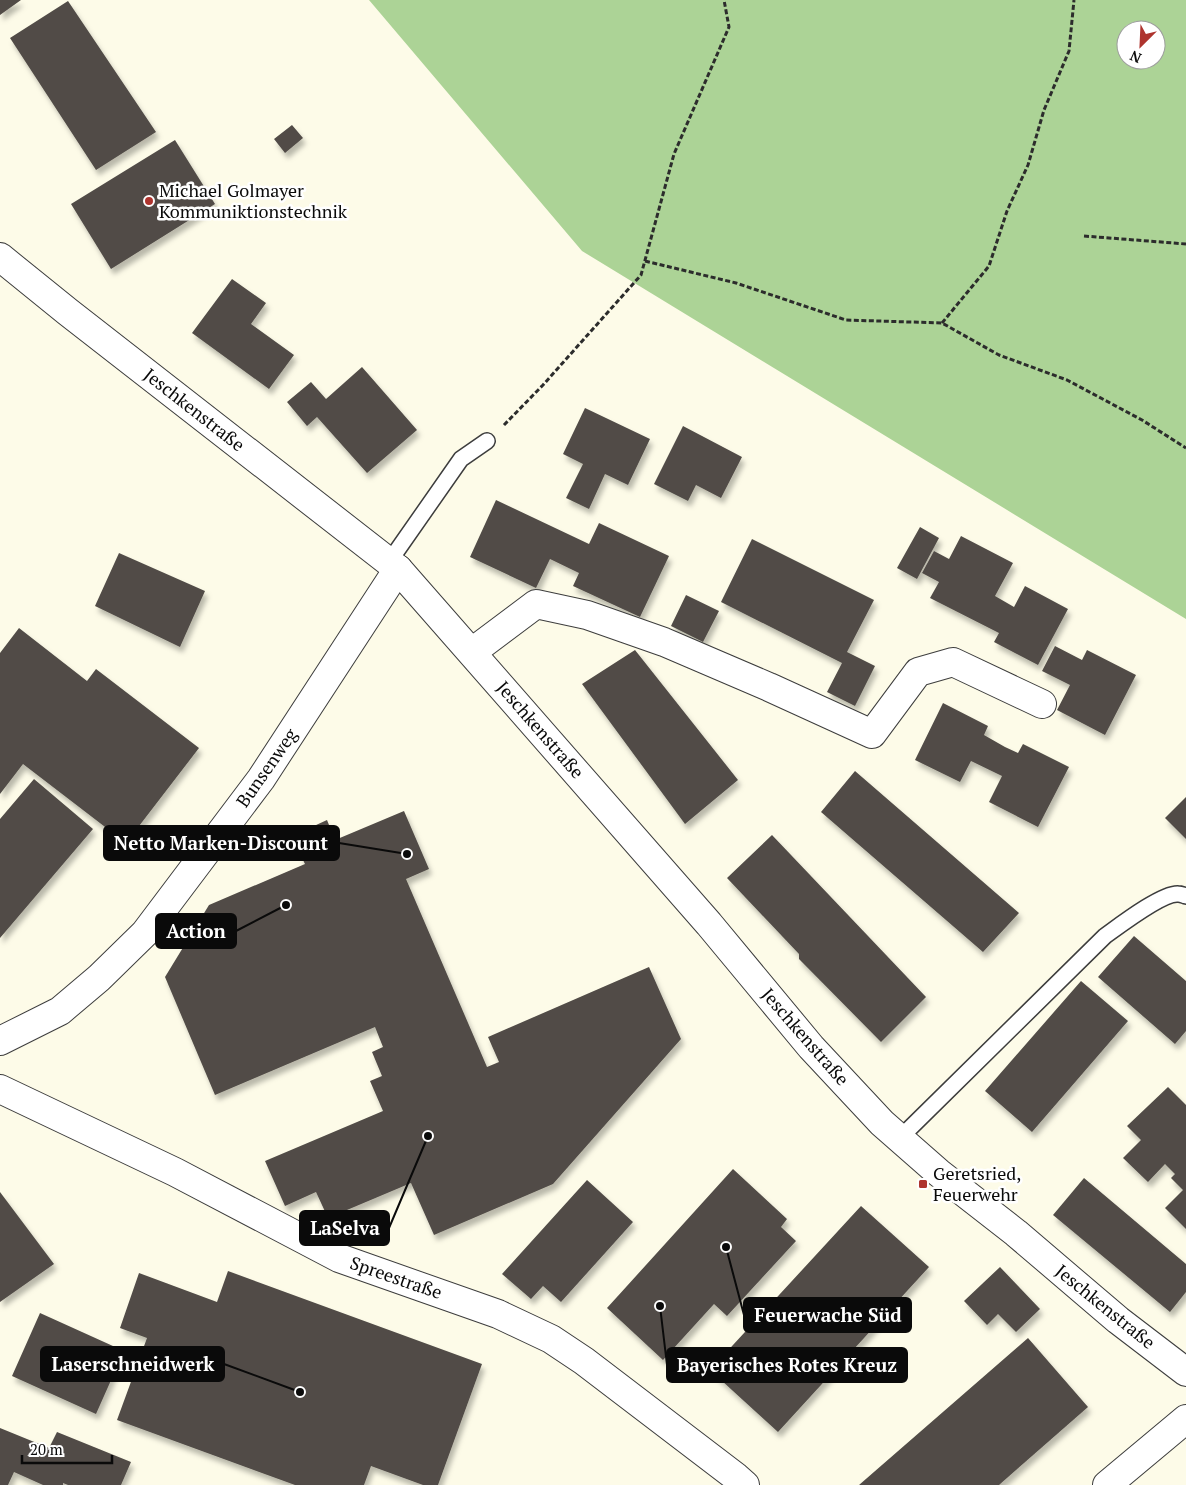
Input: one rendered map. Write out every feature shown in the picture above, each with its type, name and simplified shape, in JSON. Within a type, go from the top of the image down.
[{"type":"street","name":"Jeschkenstraße","points":[[0,257],[393,565],[472,652],[709,924],[811,1047],[882,1123],[1118,1320],[1186,1372]]},
{"type":"street","name":"Bunsenweg","points":[[0,1041],[60,1011],[100,978],[145,933],[261,779],[393,565]]},
{"type":"street","points":[[472,652],[536,604],[587,615],[664,642],[872,734],[918,672],[953,662],[1042,704]]},
{"type":"street","name":"Spreestraße","points":[[0,1089],[175,1172],[338,1258],[498,1314],[551,1338],[592,1367],[745,1485]]},
{"type":"street","points":[[1107,1485],[1186,1419]]},
{"type":"lane","points":[[393,565],[461,459],[487,441]]},
{"type":"lane","points":[[900,1138],[1105,936],[1134,915],[1164,898],[1178,894],[1186,896]]},
{"type":"path","points":[[487,441],[543,385],[641,275],[674,154],[729,27],[724,0]]},
{"type":"path","points":[[942,323],[990,266],[1007,210],[1028,165],[1044,110],[1069,51],[1074,0]]},
{"type":"path","points":[[1084,236],[1186,244]]},
{"type":"path","points":[[645,261],[736,283],[846,320],[942,323],[999,355],[1067,380],[1142,420],[1186,448]]},
{"type":"green space","points":[[369,0],[1186,0],[1186,619],[582,251]]},
{"type":"building","points":[[0,0],[21,0],[0,15]]},
{"type":"building","points":[[68,1],[156,132],[96,170],[10,38]]},
{"type":"building","points":[[292,125],[303,138],[285,153],[274,139]]},
{"type":"building","points":[[175,140],[215,204],[111,269],[71,204]]},
{"type":"building","points":[[232,279],[266,303],[251,324],[294,355],[269,389],[192,333]]},
{"type":"building","points":[[362,367],[417,430],[367,473],[317,417],[307,426],[287,402],[311,382],[326,399]]},
{"type":"building","points":[[585,408],[650,439],[628,485],[605,474],[589,509],[566,498],[583,464],[563,454]]},
{"type":"building","points":[[683,426],[742,457],[721,498],[696,485],[688,501],[654,484]]},
{"type":"building","points":[[496,500],[589,544],[599,523],[669,556],[640,617],[573,586],[579,573],[550,559],[536,588],[470,557]]},
{"type":"building","points":[[920,527],[939,538],[917,579],[897,568]]},
{"type":"building","points":[[961,536],[1013,563],[995,596],[1014,607],[1025,586],[1068,609],[1038,665],[994,642],[999,633],[930,598],[939,582],[922,573],[934,551],[949,559]]},
{"type":"building","points":[[752,539],[874,600],[847,652],[875,666],[855,706],[827,692],[842,663],[721,602]]},
{"type":"building","points":[[119,553],[205,591],[180,647],[95,606]]},
{"type":"building","points":[[686,595],[719,611],[703,642],[671,626]]},
{"type":"building","points":[[19,628],[87,681],[96,669],[199,748],[126,843],[23,764],[0,794],[0,653]]},
{"type":"building","points":[[1055,646],[1082,660],[1087,650],[1136,675],[1105,735],[1057,710],[1070,685],[1042,671]]},
{"type":"building","points":[[635,650],[738,780],[685,824],[582,684]]},
{"type":"building","points":[[943,703],[988,726],[984,735],[1005,747],[1018,753],[1023,744],[1069,767],[1038,827],[989,802],[1002,776],[971,761],[960,782],[915,760]]},
{"type":"building","points":[[855,771],[1019,913],[983,952],[821,812]]},
{"type":"building","points":[[34,779],[93,829],[0,938],[0,819]]},
{"type":"building","points":[[1186,797],[1186,839],[1165,818]]},
{"type":"building","points":[[404,811],[429,869],[406,879],[487,1067],[499,1062],[488,1037],[649,967],[681,1039],[553,1184],[434,1235],[411,1183],[328,1218],[316,1192],[285,1206],[265,1161],[383,1111],[370,1081],[382,1076],[372,1052],[383,1047],[375,1027],[215,1095],[165,977],[209,905],[305,864],[300,854],[311,850],[303,831],[327,820],[335,840]]},
{"type":"building","points":[[772,835],[926,997],[881,1042],[799,959],[799,954],[727,878]]},
{"type":"building","points":[[1134,936],[1186,981],[1186,1031],[1175,1044],[1098,977]]},
{"type":"building","points":[[1081,981],[1128,1021],[1032,1132],[985,1091]]},
{"type":"building","points":[[1168,1087],[1186,1105],[1186,1229],[1165,1208],[1183,1190],[1171,1178],[1175,1174],[1165,1164],[1148,1182],[1123,1158],[1141,1140],[1127,1126]]},
{"type":"building","points":[[733,1169],[787,1219],[781,1227],[796,1241],[727,1316],[714,1304],[663,1360],[607,1308]]},
{"type":"building","points":[[1084,1178],[1186,1264],[1186,1292],[1170,1312],[1053,1215]]},
{"type":"building","points":[[587,1180],[633,1222],[561,1302],[543,1286],[531,1299],[502,1274]]},
{"type":"building","points":[[0,1192],[54,1264],[0,1302]]},
{"type":"building","points":[[861,1206],[929,1267],[778,1432],[710,1370]]},
{"type":"building","points":[[1000,1267],[1040,1309],[1016,1332],[998,1314],[987,1325],[964,1301]]},
{"type":"building","points":[[228,1271],[482,1364],[438,1485],[423,1485],[371,1466],[364,1485],[295,1485],[117,1420],[147,1338],[120,1328],[139,1273],[217,1302]]},
{"type":"building","points":[[40,1313],[124,1351],[96,1414],[12,1376]]},
{"type":"building","points":[[1028,1338],[1088,1407],[999,1485],[859,1485]]},
{"type":"building","points":[[0,1428],[49,1448],[57,1432],[131,1462],[121,1485],[68,1485],[63,1483],[63,1485],[43,1485],[14,1472],[8,1485],[0,1485]]},
{"type":"place","name":"Michael Golmayer Kommuniktionstechnik","points":[[149,201]]},
{"type":"place","name":"Netto Marken-Discount","points":[[407,854]]},
{"type":"place","name":"Action","points":[[286,905]]},
{"type":"place","name":"LaSelva","points":[[428,1136]]},
{"type":"place","name":"Geretsried, Feuerwehr","points":[[923,1184]]},
{"type":"place","name":"Feuerwache Süd","points":[[726,1247]]},
{"type":"place","name":"Bayerisches Rotes Kreuz","points":[[660,1306]]},
{"type":"place","name":"Laserschneidwerk","points":[[300,1392]]}]
